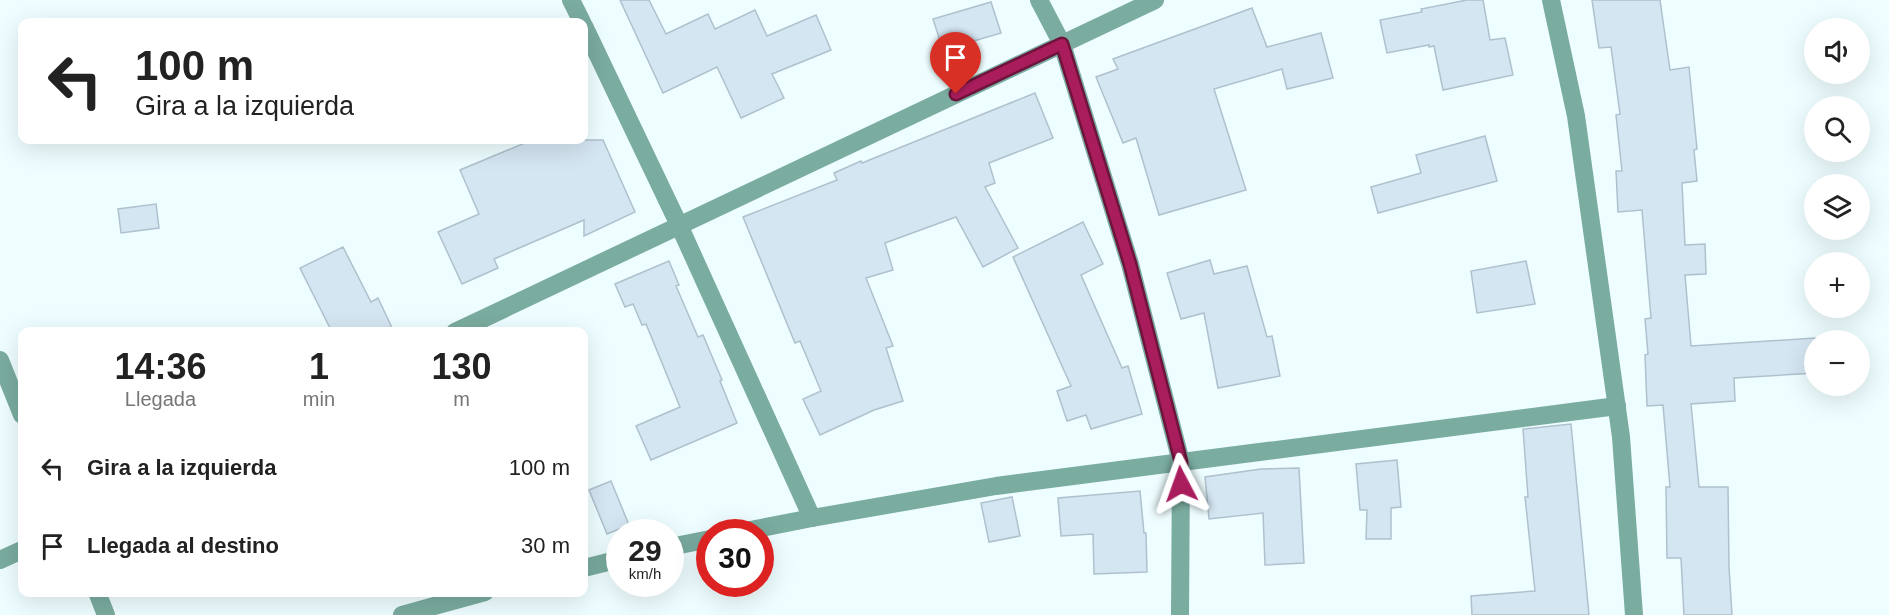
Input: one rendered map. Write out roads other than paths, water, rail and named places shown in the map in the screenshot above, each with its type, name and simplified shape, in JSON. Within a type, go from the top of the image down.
[{"type":"street","points":[[571,0],[580,18]]},
{"type":"street","points":[[1039,0],[1062,44],[1130,264],[1181,462],[1180,615]]},
{"type":"street","points":[[465,327],[1155,0]]},
{"type":"street","points":[[1551,0],[1576,116],[1617,406],[1634,615]]},
{"type":"street","points":[[588,34],[679,225],[812,518]]},
{"type":"street","points":[[0,360],[18,405]]},
{"type":"street","points":[[774,525],[996,486],[1617,406]]},
{"type":"street","points":[[0,560],[18,551]]},
{"type":"street","points":[[588,567],[606,562]]},
{"type":"street","points":[[99,597],[106,615]]},
{"type":"street","points":[[402,615],[467,597]]}]
